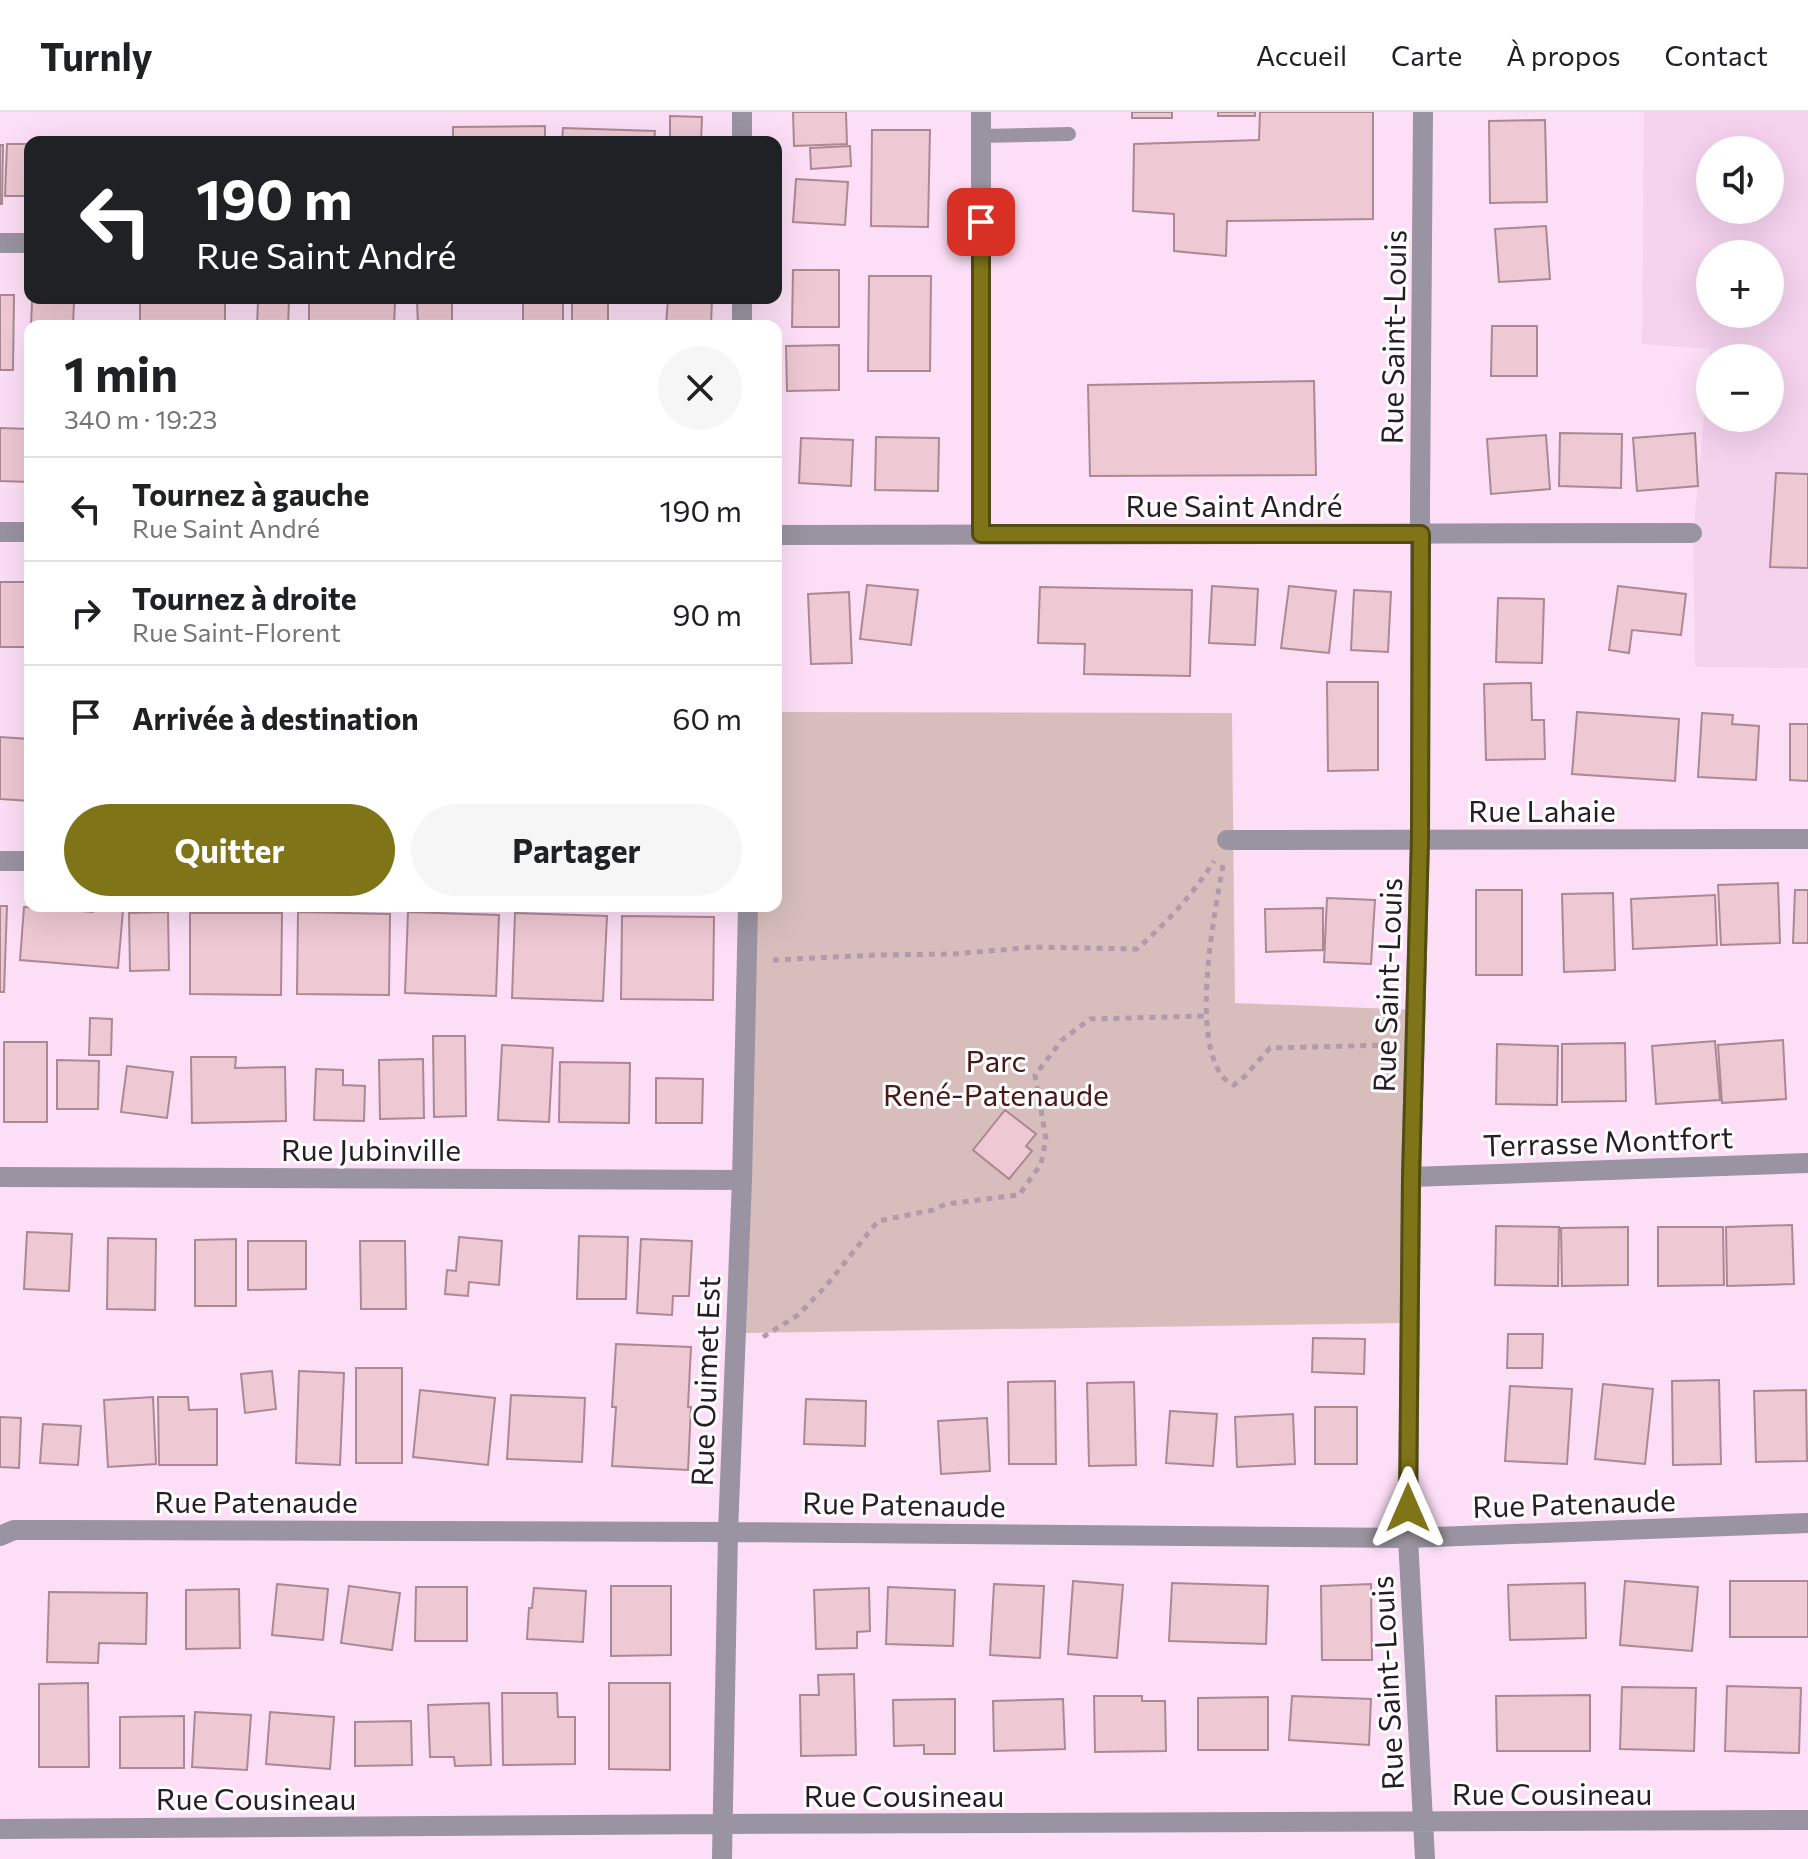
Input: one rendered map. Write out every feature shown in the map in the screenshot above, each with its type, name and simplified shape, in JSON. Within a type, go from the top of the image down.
[{"type":"street","points":[[742,112],[742,136]]},
{"type":"street","points":[[981,112],[981,534]]},
{"type":"street","name":"Rue Saint-Louis","points":[[1423,112],[1420,839],[1411,1177],[1408,1538],[1425,1859]]},
{"type":"street","points":[[0,243],[24,243]]},
{"type":"street","points":[[0,532],[24,532]]},
{"type":"street","name":"Rue Saint André","points":[[782,535],[1692,533]]},
{"type":"street","name":"Rue Lahaie","points":[[1227,840],[1808,839]]},
{"type":"street","points":[[0,861],[24,861]]},
{"type":"street","name":"Rue Ouimet Est","points":[[722,1859],[728,1532],[742,1180],[748,912]]},
{"type":"street","name":"Terrasse Montfort","points":[[1411,1177],[1808,1163]]},
{"type":"street","name":"Rue Jubinville","points":[[0,1177],[742,1180]]},
{"type":"street","name":"Rue Patenaude","points":[[0,1536],[14,1530],[1408,1538],[1808,1523]]},
{"type":"street","name":"Rue Cousineau","points":[[0,1829],[1808,1820]]},
{"type":"lane","points":[[981,136],[1069,134]]},
{"type":"path","points":[[747,962],[954,954],[1034,947],[1137,949],[1170,919],[1197,887],[1227,840]]},
{"type":"path","points":[[1227,840],[1211,934],[1205,1016],[1211,1056],[1221,1076],[1234,1085],[1270,1048],[1381,1044],[1415,1046]]},
{"type":"path","points":[[735,1345],[751,1344],[798,1315],[826,1286],[878,1221],[933,1210],[946,1204],[1019,1195],[1041,1164],[1046,1139],[1035,1075],[1062,1040],[1090,1019],[1205,1016]]},
{"type":"shaded area","points":[[1644,112],[1808,112],[1808,668],[1695,667],[1693,535],[1702,432],[1784,432],[1784,344],[1696,344],[1696,348],[1642,344]]},
{"type":"green space","name":"Parc René-Patenaude","points":[[782,712],[1232,713],[1235,1003],[1420,1010],[1408,1323],[744,1333],[747,912],[782,912]]},
{"type":"building","points":[[793,112],[846,112],[847,144],[794,146]]},
{"type":"building","points":[[1132,112],[1172,112],[1172,118],[1132,118]]},
{"type":"building","points":[[1218,112],[1255,112],[1255,116],[1218,116]]},
{"type":"building","points":[[1260,112],[1373,112],[1373,219],[1227,221],[1226,256],[1174,251],[1174,214],[1133,211],[1134,144],[1259,140]]},
{"type":"building","points":[[670,116],[702,117],[701,136],[670,136]]},
{"type":"building","points":[[1545,120],[1547,202],[1490,203],[1489,121]]},
{"type":"building","points":[[545,126],[545,136],[453,136],[453,127]]},
{"type":"building","points":[[563,128],[655,131],[655,136],[562,136]]},
{"type":"building","points":[[872,130],[930,130],[928,227],[871,226]]},
{"type":"building","points":[[7,144],[24,144],[24,196],[5,196]]},
{"type":"building","points":[[0,145],[3,145],[2,204],[0,204]]},
{"type":"building","points":[[850,146],[851,166],[811,169],[810,148]]},
{"type":"building","points":[[796,179],[848,182],[845,225],[793,222]]},
{"type":"building","points":[[1546,226],[1550,279],[1499,282],[1495,229]]},
{"type":"building","points":[[793,270],[839,270],[839,327],[792,327]]},
{"type":"building","points":[[869,276],[931,276],[930,371],[868,371]]},
{"type":"building","points":[[0,295],[14,295],[13,370],[0,370]]},
{"type":"building","points":[[32,304],[74,304],[73,320],[31,320]]},
{"type":"building","points":[[140,304],[225,304],[225,320],[140,320]]},
{"type":"building","points":[[258,304],[289,304],[288,320],[257,320]]},
{"type":"building","points":[[309,304],[395,304],[394,320],[309,320]]},
{"type":"building","points":[[417,304],[452,304],[452,320],[418,320]]},
{"type":"building","points":[[523,304],[563,304],[563,320],[523,320]]},
{"type":"building","points":[[572,304],[608,304],[608,320],[572,320]]},
{"type":"building","points":[[668,304],[712,304],[711,320],[666,320]]},
{"type":"building","points":[[1492,326],[1537,326],[1537,376],[1491,376]]},
{"type":"building","points":[[839,345],[839,390],[787,391],[786,346]]},
{"type":"building","points":[[1314,381],[1316,475],[1090,476],[1088,385]]},
{"type":"building","points":[[0,428],[24,429],[24,482],[0,481]]},
{"type":"building","points":[[1560,433],[1622,434],[1621,488],[1559,486]]},
{"type":"building","points":[[1695,433],[1698,486],[1637,491],[1633,438]]},
{"type":"building","points":[[1546,435],[1550,489],[1491,494],[1487,439]]},
{"type":"building","points":[[876,437],[939,438],[938,491],[875,490]]},
{"type":"building","points":[[801,438],[853,440],[851,486],[799,483]]},
{"type":"building","points":[[1776,473],[1808,474],[1808,568],[1770,567]]},
{"type":"building","points":[[0,582],[24,582],[24,647],[0,647]]},
{"type":"building","points":[[867,585],[918,590],[911,645],[860,639]]},
{"type":"building","points":[[1212,586],[1258,589],[1255,645],[1209,643]]},
{"type":"building","points":[[1289,586],[1336,591],[1329,653],[1281,648]]},
{"type":"building","points":[[1618,586],[1686,594],[1681,635],[1632,630],[1629,653],[1609,650]]},
{"type":"building","points":[[1040,587],[1192,590],[1190,676],[1084,674],[1085,644],[1038,643]]},
{"type":"building","points":[[1354,590],[1391,592],[1388,652],[1351,650]]},
{"type":"building","points":[[849,592],[852,663],[811,664],[808,594]]},
{"type":"building","points":[[1498,598],[1544,599],[1542,663],[1496,662]]},
{"type":"building","points":[[1327,682],[1378,682],[1378,770],[1328,771]]},
{"type":"building","points":[[1531,683],[1532,720],[1544,720],[1545,759],[1486,760],[1484,684]]},
{"type":"building","points":[[1577,712],[1679,719],[1675,781],[1572,774]]},
{"type":"building","points":[[1702,713],[1733,715],[1732,724],[1759,726],[1756,780],[1698,777]]},
{"type":"building","points":[[1790,724],[1808,724],[1808,781],[1790,780]]},
{"type":"building","points":[[0,737],[24,739],[24,801],[0,799]]},
{"type":"building","points":[[1778,883],[1780,943],[1721,945],[1718,885]]},
{"type":"building","points":[[1476,890],[1522,890],[1522,975],[1476,975]]},
{"type":"building","points":[[1795,890],[1808,890],[1808,943],[1793,943]]},
{"type":"building","points":[[1613,893],[1615,970],[1564,972],[1562,894]]},
{"type":"building","points":[[1715,895],[1717,945],[1633,949],[1631,899]]},
{"type":"building","points":[[1327,898],[1375,900],[1371,964],[1324,962]]},
{"type":"building","points":[[0,906],[7,906],[4,992],[0,992]]},
{"type":"building","points":[[24,907],[24,912],[123,912],[118,968],[20,960]]},
{"type":"building","points":[[1323,908],[1323,950],[1266,952],[1265,909]]},
{"type":"building","points":[[168,912],[169,970],[130,971],[129,913]]},
{"type":"building","points":[[298,912],[390,914],[389,995],[297,994]]},
{"type":"building","points":[[408,912],[499,915],[496,996],[405,993]]},
{"type":"building","points":[[190,913],[282,913],[281,995],[190,994]]},
{"type":"building","points":[[515,913],[607,916],[603,1001],[512,998]]},
{"type":"building","points":[[622,916],[714,917],[713,1000],[621,999]]},
{"type":"building","points":[[90,1018],[112,1019],[111,1055],[89,1055]]},
{"type":"building","points":[[433,1036],[465,1036],[466,1116],[434,1117]]},
{"type":"building","points":[[1783,1040],[1786,1099],[1722,1103],[1718,1045]]},
{"type":"building","points":[[1715,1041],[1720,1100],[1656,1104],[1652,1046]]},
{"type":"building","points":[[4,1042],[47,1042],[47,1122],[4,1122]]},
{"type":"building","points":[[1625,1043],[1626,1101],[1562,1102],[1562,1044]]},
{"type":"building","points":[[1497,1044],[1558,1046],[1557,1105],[1496,1104]]},
{"type":"building","points":[[502,1045],[553,1048],[549,1122],[498,1120]]},
{"type":"building","points":[[191,1057],[236,1057],[235,1068],[285,1067],[286,1121],[192,1123]]},
{"type":"building","points":[[423,1059],[424,1118],[380,1119],[379,1060]]},
{"type":"building","points":[[57,1060],[99,1061],[98,1109],[57,1109]]},
{"type":"building","points":[[560,1062],[630,1063],[629,1123],[559,1122]]},
{"type":"building","points":[[127,1066],[173,1072],[167,1118],[121,1112]]},
{"type":"building","points":[[316,1069],[343,1070],[343,1085],[365,1086],[364,1121],[314,1120]]},
{"type":"building","points":[[656,1078],[703,1079],[702,1123],[656,1123]]},
{"type":"building","points":[[1005,1110],[1036,1134],[1026,1146],[1032,1151],[1009,1179],[973,1150]]},
{"type":"building","points":[[1792,1225],[1794,1284],[1727,1286],[1726,1227]]},
{"type":"building","points":[[1496,1226],[1559,1227],[1558,1286],[1495,1285]]},
{"type":"building","points":[[1628,1227],[1628,1285],[1562,1286],[1561,1228]]},
{"type":"building","points":[[1658,1227],[1723,1227],[1724,1285],[1658,1286]]},
{"type":"building","points":[[27,1232],[72,1234],[69,1291],[24,1289]]},
{"type":"building","points":[[579,1236],[628,1237],[626,1299],[577,1299]]},
{"type":"building","points":[[459,1237],[502,1241],[499,1285],[469,1282],[468,1296],[445,1294],[447,1270],[456,1271]]},
{"type":"building","points":[[108,1238],[156,1239],[155,1310],[107,1309]]},
{"type":"building","points":[[236,1239],[236,1306],[195,1306],[195,1240]]},
{"type":"building","points":[[641,1239],[692,1241],[689,1296],[673,1296],[672,1315],[637,1313]]},
{"type":"building","points":[[248,1241],[306,1241],[306,1289],[248,1290]]},
{"type":"building","points":[[360,1241],[405,1241],[406,1309],[361,1309]]},
{"type":"building","points":[[1508,1334],[1543,1334],[1542,1368],[1507,1368]]},
{"type":"building","points":[[1313,1338],[1365,1339],[1364,1374],[1312,1372]]},
{"type":"building","points":[[616,1344],[691,1347],[688,1470],[612,1466]]},
{"type":"building","points":[[356,1368],[402,1368],[402,1463],[356,1463]]},
{"type":"building","points":[[272,1371],[276,1409],[245,1413],[241,1374]]},
{"type":"building","points":[[299,1371],[344,1373],[340,1465],[296,1463]]},
{"type":"building","points":[[1719,1380],[1721,1464],[1673,1465],[1672,1381]]},
{"type":"building","points":[[1055,1381],[1056,1464],[1009,1464],[1008,1382]]},
{"type":"building","points":[[1134,1382],[1136,1465],[1089,1466],[1087,1383]]},
{"type":"building","points":[[1603,1384],[1653,1389],[1645,1464],[1595,1459]]},
{"type":"building","points":[[1510,1386],[1572,1389],[1567,1464],[1505,1461]]},
{"type":"building","points":[[420,1390],[495,1398],[488,1465],[413,1457]]},
{"type":"building","points":[[1806,1390],[1807,1461],[1756,1462],[1754,1391]]},
{"type":"building","points":[[511,1395],[585,1398],[582,1462],[507,1459]]},
{"type":"building","points":[[153,1397],[156,1464],[108,1467],[104,1400]]},
{"type":"building","points":[[158,1397],[188,1397],[189,1410],[217,1409],[217,1465],[159,1465]]},
{"type":"building","points":[[806,1399],[866,1401],[865,1446],[804,1444]]},
{"type":"building","points":[[1315,1407],[1357,1407],[1357,1464],[1315,1464]]},
{"type":"building","points":[[1170,1411],[1217,1414],[1213,1466],[1166,1463]]},
{"type":"building","points":[[1293,1414],[1295,1464],[1237,1467],[1235,1417]]},
{"type":"building","points":[[0,1417],[21,1418],[19,1468],[0,1467]]},
{"type":"building","points":[[987,1418],[990,1471],[941,1474],[938,1421]]},
{"type":"building","points":[[43,1424],[81,1426],[78,1465],[40,1463]]},
{"type":"building","points":[[1073,1581],[1123,1585],[1117,1658],[1068,1654]]},
{"type":"building","points":[[1625,1581],[1698,1587],[1692,1651],[1620,1645]]},
{"type":"building","points":[[1730,1581],[1808,1581],[1808,1637],[1730,1637]]},
{"type":"building","points":[[1172,1583],[1268,1586],[1266,1644],[1169,1641]]},
{"type":"building","points":[[1585,1583],[1586,1638],[1510,1640],[1508,1585]]},
{"type":"building","points":[[277,1584],[328,1589],[323,1640],[272,1635]]},
{"type":"building","points":[[994,1584],[1044,1586],[1040,1658],[990,1655]]},
{"type":"building","points":[[1371,1584],[1372,1660],[1322,1660],[1321,1586]]},
{"type":"building","points":[[349,1586],[400,1593],[392,1650],[341,1643]]},
{"type":"building","points":[[611,1586],[671,1586],[671,1655],[611,1656]]},
{"type":"building","points":[[416,1587],[467,1587],[467,1641],[415,1641]]},
{"type":"building","points":[[888,1587],[955,1590],[953,1646],[886,1644]]},
{"type":"building","points":[[534,1588],[586,1591],[583,1642],[527,1639]]},
{"type":"building","points":[[869,1588],[870,1631],[857,1632],[857,1648],[816,1649],[814,1590]]},
{"type":"building","points":[[239,1589],[240,1648],[186,1649],[186,1590]]},
{"type":"building","points":[[49,1592],[147,1593],[146,1644],[99,1643],[98,1663],[47,1662]]},
{"type":"building","points":[[854,1674],[856,1755],[801,1756],[800,1695],[819,1695],[818,1675]]},
{"type":"building","points":[[88,1683],[89,1767],[39,1767],[39,1684]]},
{"type":"building","points":[[609,1683],[670,1683],[670,1770],[609,1769]]},
{"type":"building","points":[[1727,1686],[1801,1688],[1799,1753],[1725,1751]]},
{"type":"building","points":[[1622,1687],[1696,1688],[1694,1751],[1620,1749]]},
{"type":"building","points":[[502,1693],[557,1693],[558,1717],[575,1717],[575,1764],[503,1765]]},
{"type":"building","points":[[1590,1695],[1590,1751],[1497,1751],[1496,1696]]},
{"type":"building","points":[[1094,1696],[1142,1696],[1142,1701],[1165,1701],[1166,1751],[1095,1752]]},
{"type":"building","points":[[1292,1696],[1371,1699],[1369,1745],[1289,1740]]},
{"type":"building","points":[[1268,1697],[1268,1750],[1198,1750],[1198,1698]]},
{"type":"building","points":[[955,1699],[955,1754],[924,1754],[924,1745],[894,1746],[893,1700]]},
{"type":"building","points":[[1063,1699],[1065,1749],[994,1751],[993,1701]]},
{"type":"building","points":[[489,1703],[491,1765],[455,1766],[454,1757],[430,1757],[428,1705]]},
{"type":"building","points":[[195,1712],[251,1715],[247,1770],[192,1767]]},
{"type":"building","points":[[270,1712],[334,1717],[330,1769],[266,1764]]},
{"type":"building","points":[[184,1716],[184,1768],[120,1768],[120,1717]]},
{"type":"building","points":[[411,1721],[412,1765],[355,1766],[355,1722]]},
{"type":"route","points":[[981,222],[981,534],[1421,534],[1420,839],[1411,1177],[1408,1508]]}]
